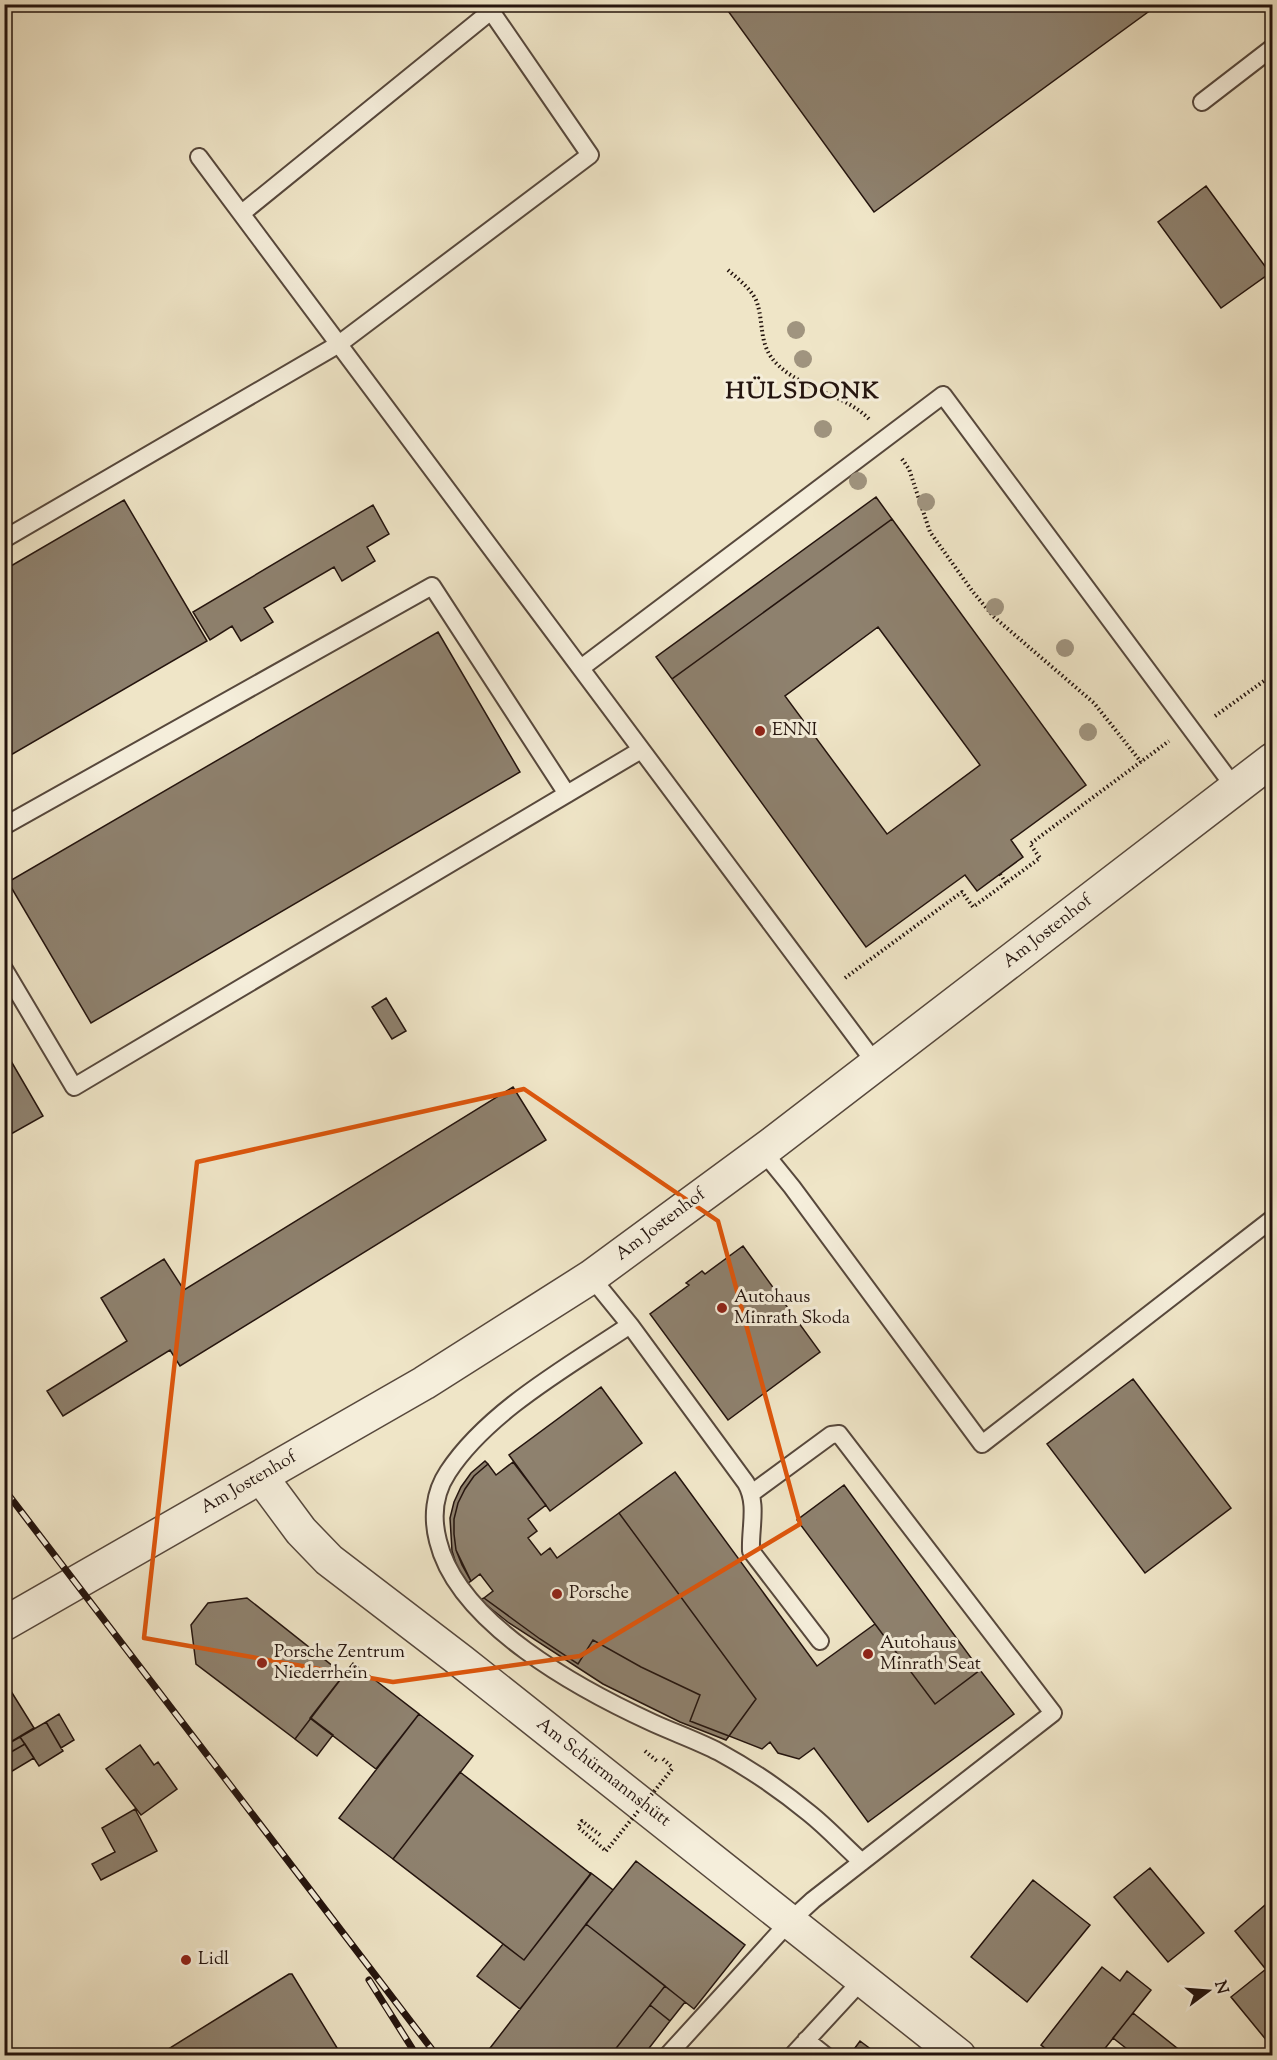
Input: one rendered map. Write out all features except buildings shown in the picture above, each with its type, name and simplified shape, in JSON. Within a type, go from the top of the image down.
[{"type":"street","name":"Am Jostenhof","points":[[4,1624],[424,1383],[591,1277],[876,1064],[1272,760]]},
{"type":"street","name":"Am Schürmannshütt","points":[[261,1477],[301,1532],[329,1560],[461,1660],[959,2055]]},
{"type":"lane","points":[[4,539],[339,344],[590,155],[490,11],[242,213]]},
{"type":"lane","points":[[1202,102],[1272,48]]},
{"type":"lane","points":[[200,156],[876,1064]]},
{"type":"lane","points":[[581,668],[943,395],[1235,788]]},
{"type":"lane","points":[[4,826],[432,586],[567,794]]},
{"type":"lane","points":[[4,969],[74,1087],[641,750]]},
{"type":"lane","points":[[762,1150],[792,1187],[982,1444],[1272,1219]]},
{"type":"lane","points":[[591,1277],[630,1325],[746,1483],[752,1493],[754,1506],[751,1551],[820,1641]]},
{"type":"lane","points":[[630,1325],[524,1397],[473,1440],[447,1473],[436,1498],[434,1526],[442,1558],[466,1596],[496,1627],[555,1671],[650,1721],[718,1751],[810,1813],[862,1862]]},
{"type":"lane","points":[[667,2055],[790,1921],[813,1900],[1053,1713],[839,1434],[831,1435],[752,1493]]},
{"type":"lane","points":[[792,2055],[863,1979]]},
{"type":"lane","points":[[806,2040],[826,2055]]},
{"type":"path","points":[[728,270],[747,287],[756,301],[763,343],[776,364],[801,382],[860,410],[887,437],[909,469],[930,532],[973,592],[994,617],[1094,703],[1141,762]]},
{"type":"path","points":[[824,994],[962,892],[973,907],[1040,858],[1030,844],[1141,762],[1268,678]]},
{"type":"path","points":[[1000,874],[1006,883]]},
{"type":"path","points":[[600,1835],[582,1821],[578,1827],[606,1851],[674,1768]]},
{"type":"highlighted area","points":[[524,1089],[718,1221],[800,1524],[580,1656],[393,1682],[144,1638],[197,1162]]},
{"type":"railway","points":[[4,1489],[437,2056]]},
{"type":"railway","points":[[369,1980],[417,2056]]},
{"type":"place","name":"ENNI","points":[[760,731]]},
{"type":"place","name":"Autohaus Minrath Skoda","points":[[722,1308]]},
{"type":"place","name":"Porsche","points":[[557,1594]]},
{"type":"place","name":"Autohaus Minrath Seat","points":[[868,1654]]},
{"type":"place","name":"Porsche Zentrum Niederrhein","points":[[262,1663]]},
{"type":"place","name":"Lidl","points":[[186,1960]]},
{"type":"district","name":"HÜLSDONK","points":[[803,392]]}]
